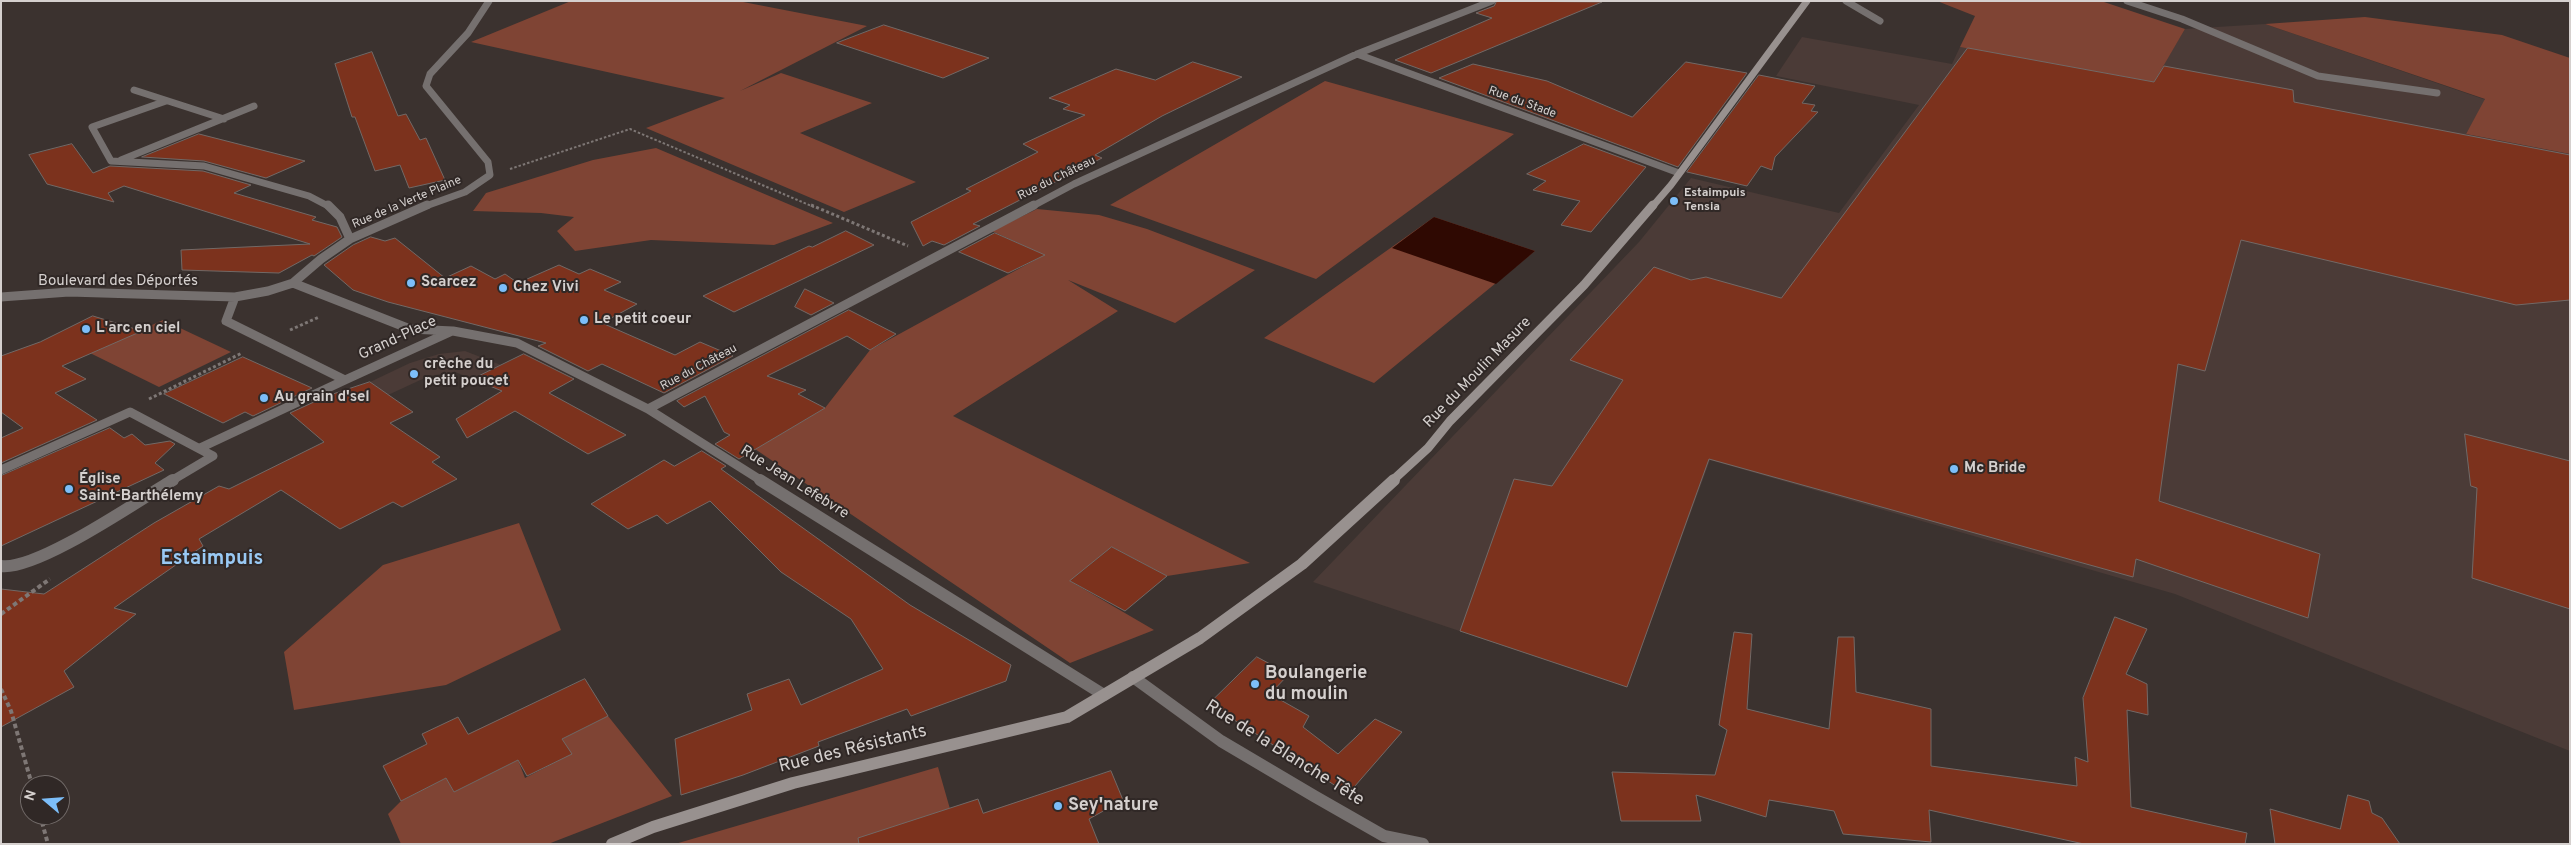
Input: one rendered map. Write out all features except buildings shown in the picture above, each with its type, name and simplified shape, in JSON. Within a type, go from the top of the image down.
[{"type":"main road","name":"Rue du Moulin Masure","points":[[1104,695],[1200,638],[1302,564],[1428,448],[1450,421],[1584,285],[1679,173],[1807,1]]},
{"type":"main road","name":"Rue des Résistants","points":[[612,844],[653,827],[793,783],[1066,717],[1104,695]]},
{"type":"street","points":[[489,1],[468,33],[430,74],[426,86],[488,162],[490,176]]},
{"type":"street","name":"Rue du Château","points":[[648,409],[933,256],[1074,184],[1357,54],[1492,1]]},
{"type":"street","points":[[1846,1],[1880,21]]},
{"type":"street","points":[[2127,1],[2182,19],[2318,76],[2437,93]]},
{"type":"street","name":"Rue du Stade","points":[[1357,54],[1679,173]]},
{"type":"street","points":[[134,90],[224,119]]},
{"type":"street","points":[[166,101],[92,127],[111,160],[204,166],[309,196],[320,200],[341,216],[350,239]]},
{"type":"street","points":[[119,161],[254,106]]},
{"type":"street","name":"Rue de la Verte Plaine","points":[[293,283],[321,258],[350,239],[422,207],[465,192],[490,176]]},
{"type":"street","name":"Boulevard des Déportés","points":[[1,297],[68,292],[235,297],[268,291],[293,283]]},
{"type":"street","name":"Grand-Place","points":[[293,283],[410,330],[453,330]]},
{"type":"street","points":[[235,297],[226,321],[346,380]]},
{"type":"street","name":"Grand-Place","points":[[200,448],[453,330]]},
{"type":"street","name":"Rue Jean Lefebvre","points":[[453,330],[516,342],[648,409],[1104,695]]},
{"type":"street","points":[[1,470],[130,412],[213,456],[48,554],[8,567],[1,566]]},
{"type":"street","name":"Rue de la Blanche Tête","points":[[1133,677],[1221,741],[1314,796],[1384,836],[1423,844]]},
{"type":"path","points":[[490,176],[630,129],[933,256]]},
{"type":"path","points":[[130,412],[155,394],[346,304]]},
{"type":"path","points":[[1,614],[56,574],[48,554]]},
{"type":"path","points":[[1,689],[11,711],[29,775]]},
{"type":"path","points":[[43,825],[48,844]]},
{"type":"shaded area","points":[[571,1],[738,1],[867,26],[740,91],[781,73],[872,103],[800,133],[916,182],[844,212],[646,128],[725,98],[471,42]]},
{"type":"shaded area","points":[[1937,1],[2101,1],[2185,29],[2154,82],[1960,47],[1975,16]]},
{"type":"shaded area","points":[[2365,17],[2502,35],[2570,58],[2570,154],[2466,134],[2485,99],[2265,24]]},
{"type":"shaded area","points":[[2265,24],[2486,100],[2466,134],[2570,154],[2570,751],[2175,594],[1710,460],[1627,687],[1313,582],[1639,242],[1691,178],[1839,213],[1919,105],[1776,76],[1802,37],[1952,64],[1960,47],[1968,48],[2154,81],[2185,29]]},
{"type":"shaded area","points":[[1325,81],[1514,134],[1316,279],[1110,205]]},
{"type":"shaded area","points":[[656,148],[833,223],[774,245],[651,240],[575,251],[557,231],[574,217],[541,213],[473,211],[486,193],[593,160]]},
{"type":"shaded area","points":[[1037,209],[1099,215],[1147,229],[1255,270],[1175,323],[1068,280],[1118,311],[953,416],[1250,563],[1167,576],[1112,547],[1070,581],[1154,630],[1070,663],[755,449],[825,408],[870,350],[1044,255],[992,231]]},
{"type":"shaded area","points":[[1434,217],[1535,251],[1374,383],[1264,338]]},
{"type":"shaded area","points":[[1434,217],[1535,251],[1496,284],[1392,248]]},
{"type":"shaded area","points":[[163,320],[231,352],[159,387],[90,353]]},
{"type":"shaded area","name":"crèche du petit poucet","points":[[465,351],[501,365],[473,379],[455,372],[429,376],[388,395],[370,382],[410,363],[439,354]]},
{"type":"shaded area","points":[[519,523],[561,630],[446,685],[294,710],[284,652],[383,565]]},
{"type":"shaded area","points":[[608,716],[672,796],[548,844],[401,844],[388,814],[401,801],[446,778],[454,792],[518,760],[525,778],[571,754],[562,739]]},
{"type":"shaded area","points":[[938,767],[950,809],[897,844],[675,844]]},
{"type":"place","name":"Estaimpuis Tensia","points":[[1674,201]]},
{"type":"place","name":"Scarcez","points":[[411,283]]},
{"type":"place","name":"Chez Vivi","points":[[503,288]]},
{"type":"place","name":"Le petit coeur","points":[[584,320]]},
{"type":"place","name":"L'arc en ciel","points":[[86,329]]},
{"type":"place","name":"crèche du petit poucet","points":[[414,374]]},
{"type":"place","name":"Au grain d'sel","points":[[264,398]]},
{"type":"place","name":"Mc Bride","points":[[1954,469]]},
{"type":"place","name":"Église Saint-Barthélemy","points":[[69,489]]},
{"type":"place","name":"Boulangerie du moulin","points":[[1255,684]]},
{"type":"place","name":"Sey'nature","points":[[1058,806]]},
{"type":"district","name":"Estaimpuis","points":[[212,560]]}]
